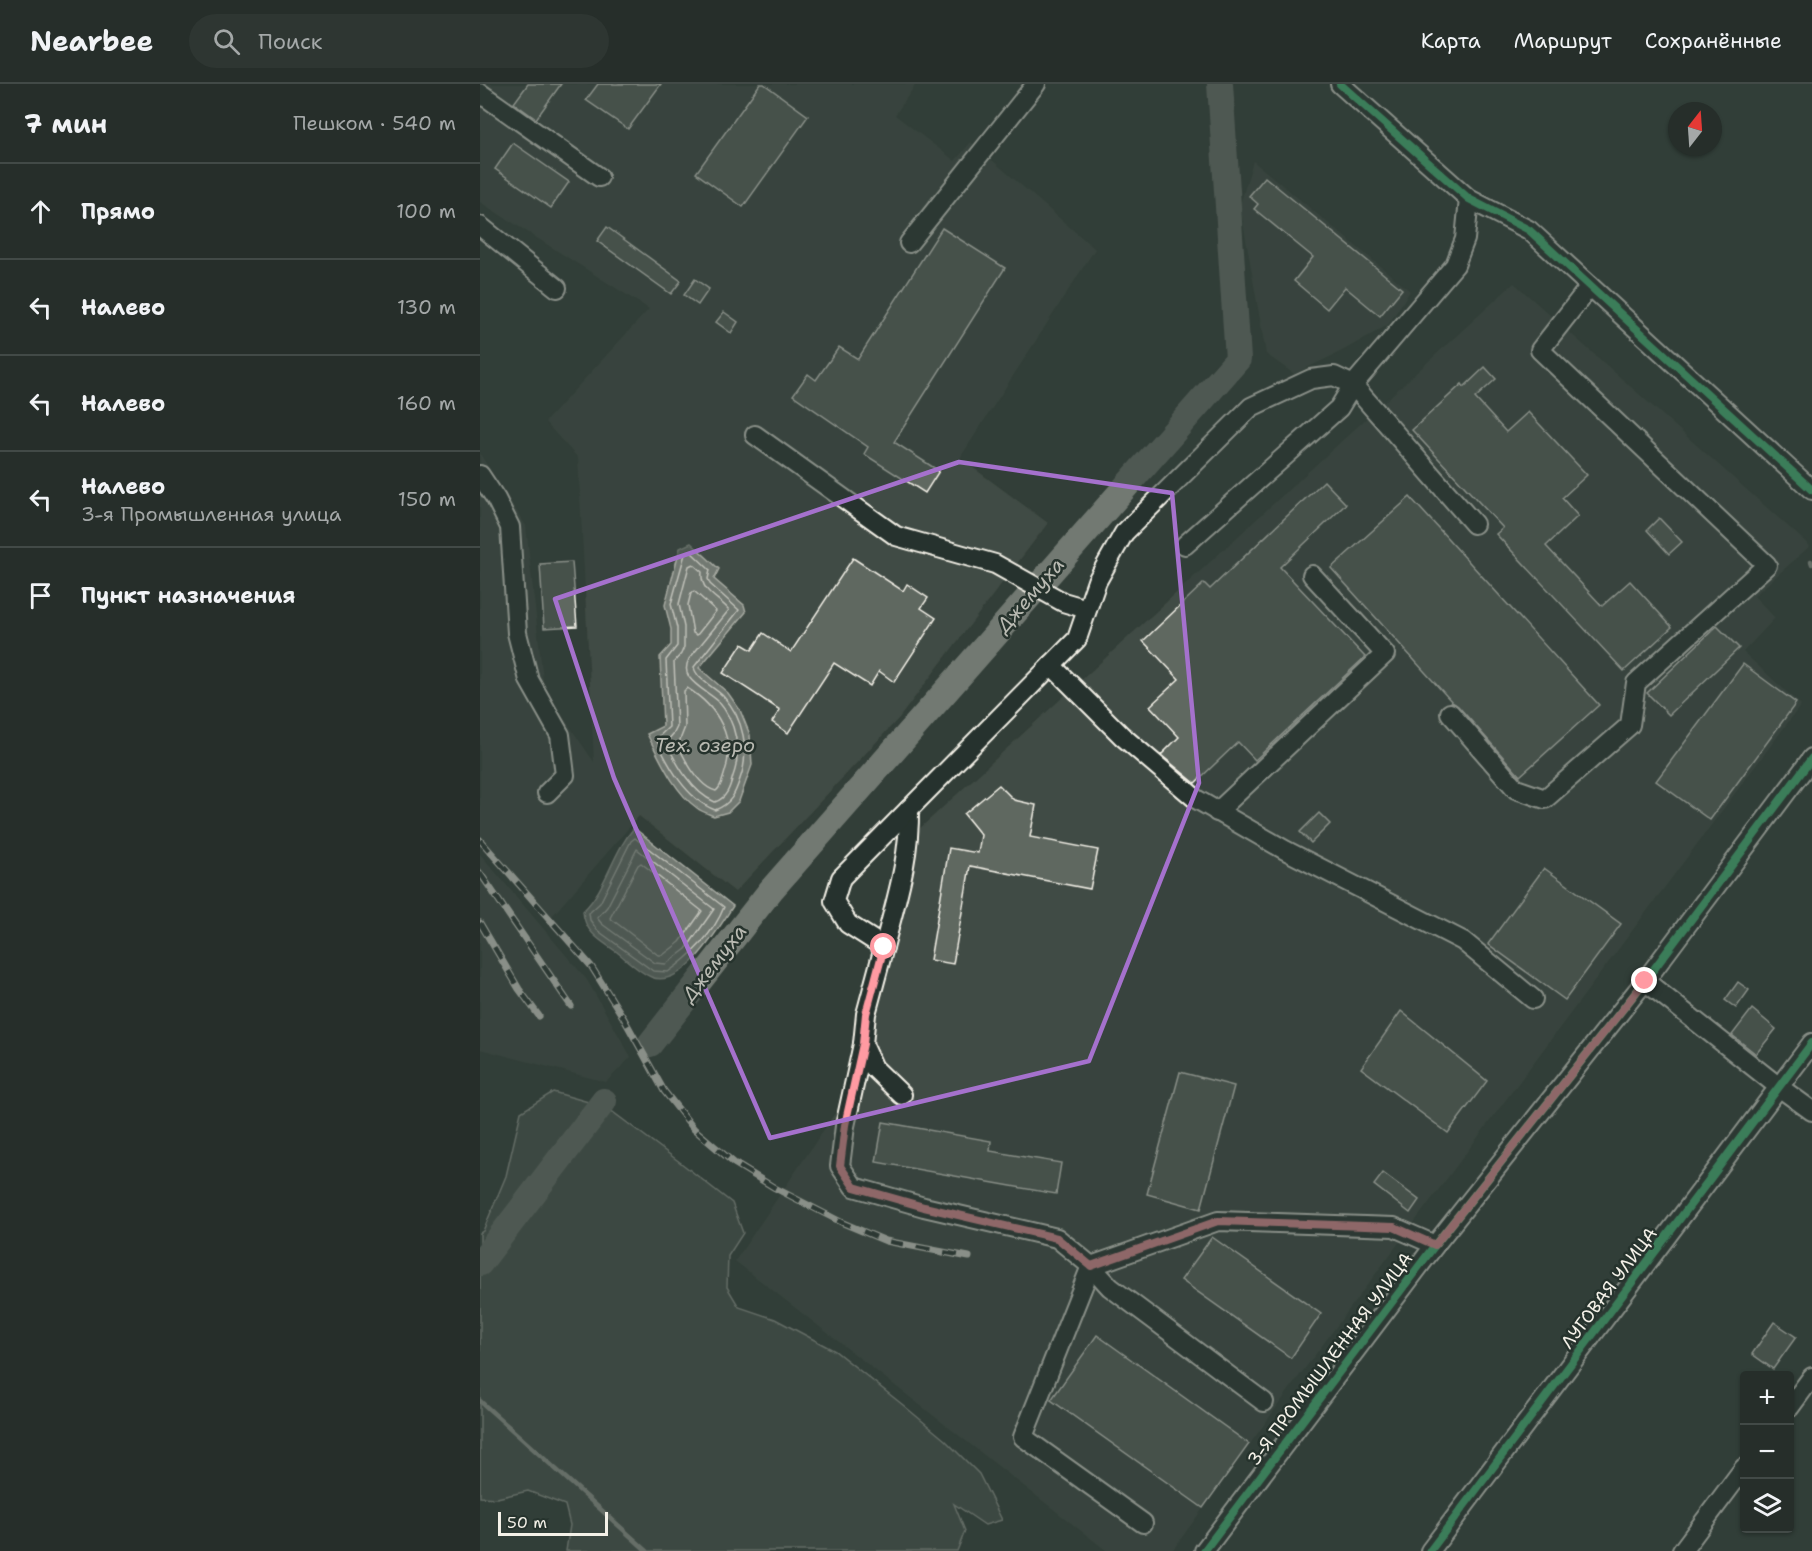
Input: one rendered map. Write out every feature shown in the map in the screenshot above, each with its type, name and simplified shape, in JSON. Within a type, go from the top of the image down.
[{"type":"street","points":[[909,243],[1036,84]]},
{"type":"street","points":[[1340,84],[1469,199],[1528,230],[1812,490]]},
{"type":"street","points":[[480,93],[599,177]]},
{"type":"street","points":[[1185,545],[1339,408],[1353,385],[1455,265],[1465,239],[1469,199]]},
{"type":"street","points":[[480,226],[557,288]]},
{"type":"street","points":[[1450,713],[1516,789],[1545,799],[1630,725],[1636,683],[1767,565],[1540,350],[1590,286]]},
{"type":"street","points":[[884,947],[848,924],[834,901],[841,878],[1077,639],[1097,581],[1124,533],[1251,407],[1311,379],[1334,376],[1353,385],[1474,524]]},
{"type":"street","points":[[755,435],[896,536],[995,564],[1063,602],[1087,609]]},
{"type":"street","points":[[480,475],[496,499],[510,527],[517,633],[529,680],[560,735],[565,776],[547,793]]},
{"type":"street","points":[[1217,812],[1385,654],[1312,575]]},
{"type":"street","points":[[1051,665],[1122,736],[1196,799],[1285,850],[1463,941],[1533,999]]},
{"type":"street","name":"3-Я ПРОМЫШЛЕННАЯ УЛИЦА","points":[[1204,1551],[1435,1245],[1645,981],[1812,758]]},
{"type":"street","points":[[909,809],[906,867],[866,1014],[863,1044],[845,1125],[840,1166],[854,1187],[924,1207],[1057,1238],[1091,1266],[1110,1287],[1264,1402]]},
{"type":"street","points":[[1645,981],[1812,1111]]},
{"type":"street","name":"ЛУГОВАЯ УЛИЦА","points":[[1430,1551],[1812,1043]]},
{"type":"street","points":[[863,1044],[874,1068],[902,1095]]},
{"type":"street","points":[[1143,1524],[1023,1437],[1091,1266],[1218,1221],[1394,1227],[1435,1245]]},
{"type":"street","points":[[1794,1402],[1812,1377]]},
{"type":"street","points":[[1682,1551],[1740,1473]]},
{"type":"highlighted area","points":[[959,462],[1172,493],[1199,783],[1089,1061],[770,1138],[614,778],[555,599]]},
{"type":"shaded area","points":[[480,84],[916,84],[895,115],[955,161],[971,142],[1095,249],[960,458],[1048,523],[899,718],[735,892],[639,816],[547,922],[480,840],[480,454],[526,526],[544,689],[594,762],[578,458],[545,422],[649,309],[480,202]]},
{"type":"shaded area","points":[[1253,161],[1410,291],[1388,325],[1294,374],[1266,354],[1240,205]]},
{"type":"shaded area","points":[[1514,283],[1810,546],[1754,596],[1775,618],[1743,652],[1801,705],[1300,1375],[1172,1551],[1107,1551],[735,1261],[842,1103],[868,1045],[918,830]]},
{"type":"shaded area","points":[[480,854],[587,980],[631,1057],[606,1082],[480,1049]]},
{"type":"shaded area","points":[[553,1092],[606,1107],[732,1203],[743,1233],[728,1256],[727,1287],[739,1307],[775,1319],[835,1351],[903,1405],[945,1440],[979,1474],[1002,1520],[985,1525],[954,1504],[965,1531],[957,1551],[566,1551],[570,1525],[565,1505],[528,1491],[497,1498],[480,1497],[480,1233],[483,1231],[506,1176],[521,1112]]},
{"type":"water","name":"Тех. озеро","points":[[691,543],[719,569],[714,579],[744,605],[746,612],[699,668],[728,693],[740,710],[750,735],[752,765],[739,801],[728,812],[714,816],[699,809],[681,793],[647,734],[663,726],[660,657],[671,645],[671,629],[665,605],[680,548]]},
{"type":"water","points":[[634,828],[733,906],[699,955],[675,974],[663,979],[651,977],[605,944],[594,935],[586,925],[584,918],[583,911],[598,892],[620,848]]},
{"type":"building","points":[[528,84],[561,84],[536,119],[514,103]]},
{"type":"building","points":[[598,84],[661,84],[628,129],[586,100]]},
{"type":"building","points":[[760,84],[764,84],[808,116],[743,207],[696,173]]},
{"type":"building","points":[[513,143],[569,182],[551,208],[495,169]]},
{"type":"building","points":[[1265,177],[1402,289],[1380,316],[1345,287],[1327,309],[1294,281],[1313,257],[1254,209],[1258,204],[1249,196]]},
{"type":"building","points":[[607,227],[681,281],[671,294],[597,241]]},
{"type":"building","points":[[942,228],[1005,268],[894,442],[939,471],[925,493],[864,454],[868,447],[793,395],[808,374],[816,380],[839,347],[858,359]]},
{"type":"building","points":[[695,279],[709,289],[698,305],[684,295]]},
{"type":"building","points":[[724,312],[738,322],[731,333],[716,322]]},
{"type":"building","points":[[1485,367],[1496,379],[1475,398],[1506,432],[1528,412],[1587,475],[1562,498],[1578,516],[1546,546],[1602,606],[1630,581],[1672,627],[1624,671],[1496,534],[1503,528],[1412,430],[1462,384],[1464,387]]},
{"type":"building","points":[[1324,481],[1346,504],[1280,567],[1365,657],[1255,760],[1238,742],[1195,783],[1161,755],[1179,737],[1150,706],[1179,679],[1143,641],[1204,583],[1210,589]]},
{"type":"building","points":[[1410,497],[1599,705],[1520,776],[1331,568]]},
{"type":"building","points":[[1659,518],[1682,542],[1669,554],[1647,530]]},
{"type":"building","points":[[853,558],[903,591],[907,584],[928,598],[921,608],[936,618],[894,682],[879,671],[870,686],[834,663],[788,733],[772,722],[780,710],[723,673],[742,644],[752,650],[763,633],[791,652]]},
{"type":"building","points":[[572,562],[577,626],[544,628],[540,564]]},
{"type":"building","points":[[1717,626],[1739,648],[1669,715],[1647,693]]},
{"type":"building","points":[[1743,664],[1796,703],[1710,820],[1656,781]]},
{"type":"building","points":[[999,785],[1014,800],[1036,805],[1030,837],[1098,850],[1090,889],[970,866],[953,964],[930,960],[949,848],[978,853],[981,835],[964,814]]},
{"type":"building","points":[[1319,813],[1330,824],[1311,843],[1300,832]]},
{"type":"building","points":[[1544,868],[1621,924],[1565,1000],[1488,944]]},
{"type":"building","points":[[1738,982],[1749,990],[1736,1008],[1725,1000]]},
{"type":"building","points":[[1752,1009],[1776,1029],[1756,1054],[1732,1035]]},
{"type":"building","points":[[1401,1011],[1487,1081],[1448,1133],[1361,1068]]},
{"type":"building","points":[[1180,1072],[1234,1086],[1201,1209],[1147,1194]]},
{"type":"building","points":[[883,1122],[991,1141],[990,1151],[1061,1163],[1056,1194],[876,1162]]},
{"type":"building","points":[[1383,1173],[1419,1200],[1410,1213],[1374,1185]]},
{"type":"building","points":[[1212,1237],[1321,1314],[1291,1358],[1181,1280]]},
{"type":"building","points":[[1774,1322],[1796,1337],[1773,1369],[1752,1354]]},
{"type":"building","points":[[1097,1335],[1249,1444],[1203,1508],[1051,1400]]},
{"type":"waterway","name":"Джемуха","points":[[650,1044],[771,890],[1238,359],[1220,84]]},
{"type":"waterway","name":"Джемуха","points":[[480,1263],[604,1101]]},
{"type":"waterway","points":[[480,1401],[647,1551]]},
{"type":"railway","points":[[480,840],[591,966],[623,1017],[664,1091],[694,1129],[734,1163],[775,1188],[843,1223],[886,1241],[969,1257]]},
{"type":"railway","points":[[480,873],[571,1006]]},
{"type":"railway","points":[[480,923],[519,989],[539,1016]]},
{"type":"cycle path","points":[[1340,84],[1469,199],[1529,230],[1812,490]]},
{"type":"cycle path","points":[[1204,1551],[1435,1245],[1645,981],[1812,758]]},
{"type":"cycle path","points":[[1430,1551],[1812,1043]]},
{"type":"route","points":[[884,947],[866,1014],[863,1044],[845,1125],[840,1166],[854,1187],[924,1207],[1057,1238],[1091,1266],[1218,1221],[1394,1227],[1435,1245],[1645,981]]}]
